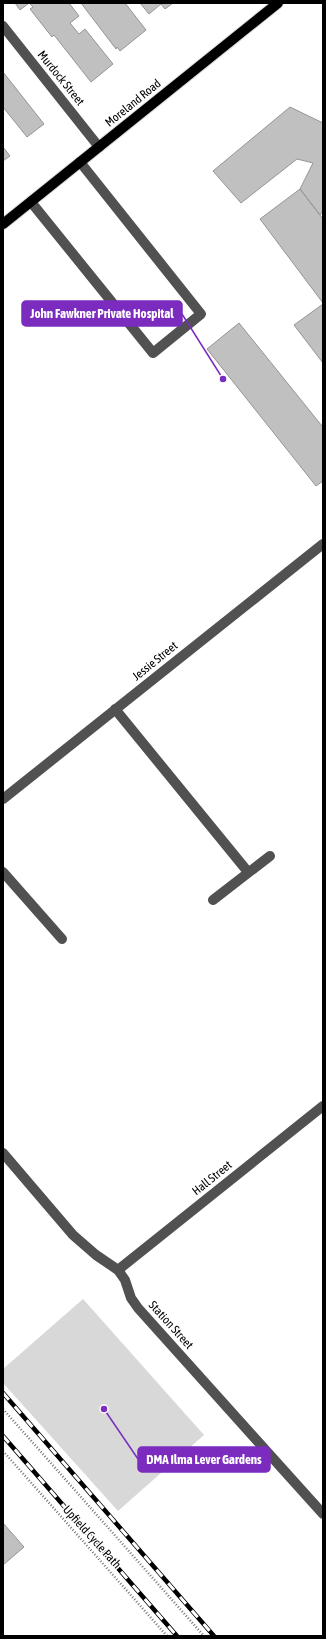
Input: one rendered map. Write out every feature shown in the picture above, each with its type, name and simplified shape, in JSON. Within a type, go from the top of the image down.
[{"type":"main road","name":"Moreland Road","points":[[3,224],[278,3]]},
{"type":"street","name":"Murdock Street","points":[[3,26],[99,147]]},
{"type":"street","points":[[31,202],[153,353],[201,314],[80,162]]},
{"type":"street","name":"Jessie Street","points":[[3,799],[323,544]]},
{"type":"street","points":[[115,709],[248,872]]},
{"type":"street","points":[[213,900],[270,856]]},
{"type":"street","points":[[3,872],[62,939]]},
{"type":"street","name":"Hall Street","points":[[118,1270],[323,1106]]},
{"type":"street","name":"Station Street","points":[[3,1153],[73,1235],[96,1255],[118,1270],[125,1280],[131,1298],[138,1308],[323,1514]]},
{"type":"path","points":[[3,1409],[204,1636]]},
{"type":"path","name":"Upfield Cycle Path","points":[[3,1451],[167,1636]]},
{"type":"shaded area","points":[[83,1299],[204,1435],[118,1511],[3,1383],[3,1369]]},
{"type":"building","points":[[15,3],[29,3],[20,10]]},
{"type":"building","points":[[29,3],[69,3],[79,16],[70,23],[79,34],[85,29],[113,64],[91,82],[54,35],[52,37],[30,9],[33,7]]},
{"type":"building","points":[[81,3],[125,3],[146,30],[120,51],[117,47],[116,49]]},
{"type":"building","points":[[140,3],[173,3],[165,9],[161,4],[149,14]]},
{"type":"building","points":[[3,72],[44,124],[27,137],[3,107]]},
{"type":"building","points":[[290,107],[323,123],[323,211],[320,215],[300,189],[313,163],[297,159],[241,203],[213,171]]},
{"type":"building","points":[[3,147],[10,156],[3,161]]},
{"type":"building","points":[[300,189],[323,219],[323,303],[260,219]]},
{"type":"building","points":[[323,304],[323,363],[294,325]]},
{"type":"building","points":[[239,323],[322,426],[323,425],[323,481],[316,486],[207,349]]},
{"type":"building","points":[[3,1523],[24,1547],[3,1565]]},
{"type":"railway","points":[[3,1393],[214,1636]]},
{"type":"railway","points":[[3,1436],[177,1636]]},
{"type":"place","name":"John Fawkner Private Hospital","points":[[223,379]]},
{"type":"place","name":"DMA Ilma Lever Gardens","points":[[104,1409]]}]
